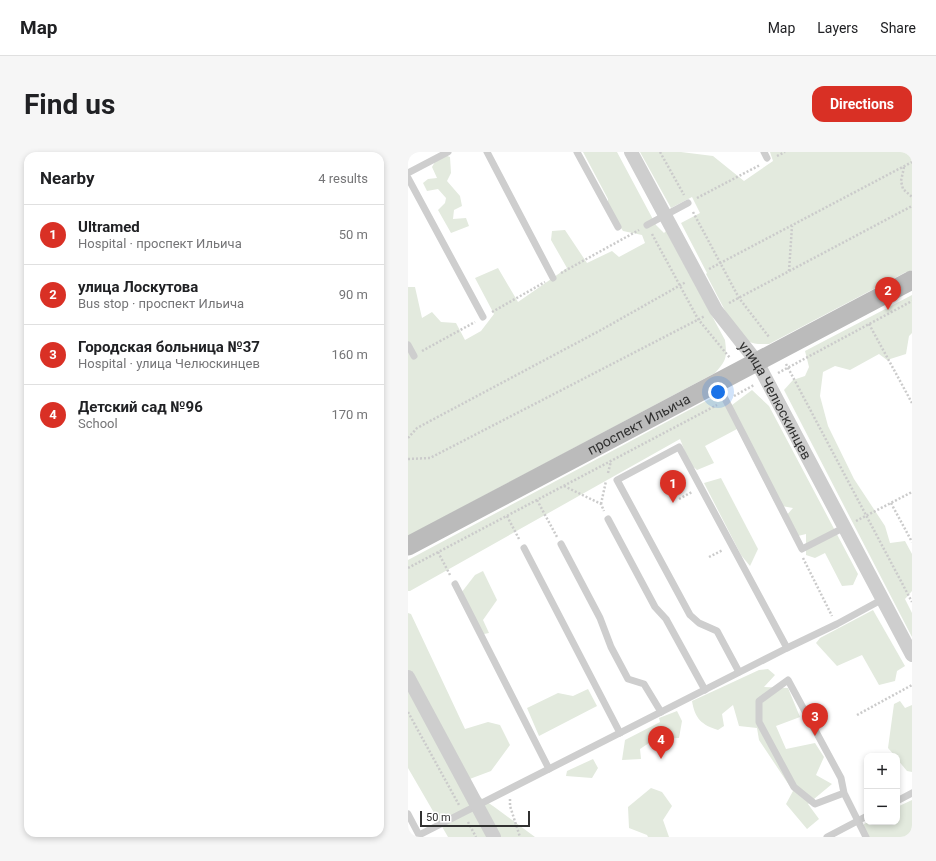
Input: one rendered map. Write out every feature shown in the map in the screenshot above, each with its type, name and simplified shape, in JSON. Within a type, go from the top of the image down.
[{"type":"street","name":"улица Челюскинцев","points":[[631,152],[716,310],[757,362],[912,655]]},
{"type":"street","name":"проспект Ильича","points":[[408,546],[912,280]]},
{"type":"street","points":[[408,677],[412,693],[478,806],[494,837]]},
{"type":"lane","points":[[408,173],[448,152]]},
{"type":"lane","points":[[487,152],[553,278]]},
{"type":"lane","points":[[577,152],[618,227]]},
{"type":"lane","points":[[408,178],[483,317]]},
{"type":"lane","points":[[647,225],[688,203]]},
{"type":"lane","points":[[408,345],[414,356]]},
{"type":"lane","points":[[717,383],[802,549],[845,527]]},
{"type":"lane","points":[[739,672],[717,631],[699,623],[690,615],[617,480],[679,447],[787,648]]},
{"type":"lane","points":[[607,516],[655,607],[666,619],[704,690]]},
{"type":"lane","points":[[559,541],[600,618],[611,646],[628,679],[644,684],[661,712]]},
{"type":"lane","points":[[524,548],[620,733]]},
{"type":"lane","points":[[455,584],[549,769]]},
{"type":"lane","points":[[408,814],[419,835],[836,624],[883,598]]},
{"type":"lane","points":[[844,793],[816,804],[794,787],[759,722],[759,701],[788,680],[841,778],[844,793],[859,820],[866,837]]},
{"type":"lane","points":[[900,799],[912,793]]},
{"type":"lane","points":[[827,837],[864,818]]},
{"type":"path","points":[[660,152],[739,298],[772,343]]},
{"type":"path","points":[[688,203],[767,158],[786,152]]},
{"type":"path","points":[[706,272],[720,263],[912,162]]},
{"type":"path","points":[[904,166],[901,181],[903,189],[912,197]]},
{"type":"path","points":[[723,306],[912,206]]},
{"type":"path","points":[[414,356],[647,225],[698,319],[734,363]]},
{"type":"path","points":[[789,271],[792,226]]},
{"type":"path","points":[[408,438],[417,428],[601,330],[692,279]]},
{"type":"path","points":[[775,374],[912,301]]},
{"type":"path","points":[[408,459],[430,458],[710,313]]},
{"type":"path","points":[[869,324],[912,403]]},
{"type":"path","points":[[784,361],[912,602]]},
{"type":"path","points":[[408,568],[758,383]]},
{"type":"path","points":[[564,486],[601,504],[607,516]]},
{"type":"path","points":[[679,499],[700,487]]},
{"type":"path","points":[[845,527],[912,492]]},
{"type":"path","points":[[537,500],[559,541]]},
{"type":"path","points":[[891,503],[912,542]]},
{"type":"path","points":[[507,516],[524,548]]},
{"type":"path","points":[[709,557],[732,545]]},
{"type":"path","points":[[802,549],[803,560],[836,624]]},
{"type":"path","points":[[438,552],[455,584]]},
{"type":"path","points":[[857,715],[912,685]]},
{"type":"path","points":[[408,712],[476,837]]},
{"type":"path","points":[[510,789],[510,806],[520,837]]},
{"type":"shaded area","points":[[583,152],[617,152],[656,225],[664,233],[666,231],[725,340],[726,354],[724,361],[715,373],[408,536],[408,287],[415,287],[422,318],[432,312],[441,322],[456,323],[465,340],[481,331],[494,314],[475,278],[498,268],[518,302],[567,268],[551,240],[552,231],[565,230],[587,263],[612,251],[619,257],[645,243],[642,235],[623,231],[608,208],[608,199]]},
{"type":"shaded area","points":[[640,152],[681,152],[713,156],[744,181],[773,161],[770,152],[912,152],[912,270],[769,344],[750,342],[731,321],[681,223],[700,213],[692,197],[671,208]]},
{"type":"shaded area","points":[[440,153],[450,157],[451,173],[447,181],[460,196],[462,206],[454,210],[453,219],[466,218],[469,226],[451,233],[438,210],[445,203],[446,198],[438,189],[427,191],[423,183],[428,179],[437,178],[432,167]]},
{"type":"shaded area","points":[[912,295],[912,333],[909,336],[906,354],[887,360],[879,354],[850,370],[835,366],[823,372],[820,396],[828,426],[854,479],[885,526],[890,543],[905,541],[912,554],[912,591],[905,599],[912,613],[912,637],[784,390],[793,380],[805,376],[809,367],[805,351]]},
{"type":"shaded area","points":[[752,390],[769,406],[858,574],[853,585],[842,586],[825,553],[815,558],[806,555],[806,534],[794,537],[785,517],[793,508],[776,505],[737,429],[705,446],[714,463],[697,470],[690,464],[680,439],[408,591],[408,560],[719,394],[728,408]]},
{"type":"shaded area","points":[[721,478],[758,549],[750,566],[741,555],[704,483]]},
{"type":"shaded area","points":[[483,571],[497,600],[483,620],[489,633],[479,635],[458,597],[475,575]]},
{"type":"shaded area","points":[[873,610],[905,666],[897,671],[895,681],[879,685],[862,655],[837,666],[816,643],[820,638]]},
{"type":"shaded area","points":[[408,613],[411,614],[465,729],[488,722],[500,725],[510,745],[491,771],[459,783],[535,837],[448,837],[408,768]]},
{"type":"shaded area","points":[[768,669],[775,675],[764,687],[788,688],[800,717],[776,726],[786,749],[815,743],[824,757],[816,775],[832,784],[808,804],[819,819],[807,829],[786,804],[793,791],[759,740],[757,728],[739,726],[733,705],[722,714],[724,726],[718,730],[708,726],[700,720],[697,717],[693,707],[692,701],[759,670]]},
{"type":"shaded area","points":[[588,689],[597,706],[539,736],[527,708],[558,693],[573,696]]},
{"type":"shaded area","points":[[900,701],[905,708],[912,705],[912,772],[907,771],[900,763],[900,753],[892,753],[888,748],[894,704]]},
{"type":"shaded area","points":[[677,711],[682,721],[679,738],[655,739],[640,749],[641,759],[622,760],[625,740],[660,722],[659,718]]},
{"type":"shaded area","points":[[593,759],[598,768],[592,778],[566,776],[567,771]]},
{"type":"shaded area","points":[[651,788],[662,792],[672,806],[663,820],[669,837],[648,837],[647,835],[629,828],[628,807]]},
{"type":"shaded area","points":[[912,800],[912,837],[864,837],[864,825],[900,825],[900,806]]},
{"type":"place","name":"улица Лоскутова","points":[[888,310]]},
{"type":"place","name":"Ultramed","points":[[673,503]]},
{"type":"place","name":"Городская больница №37","points":[[815,736]]},
{"type":"place","name":"Детский сад №96","points":[[661,759]]}]
